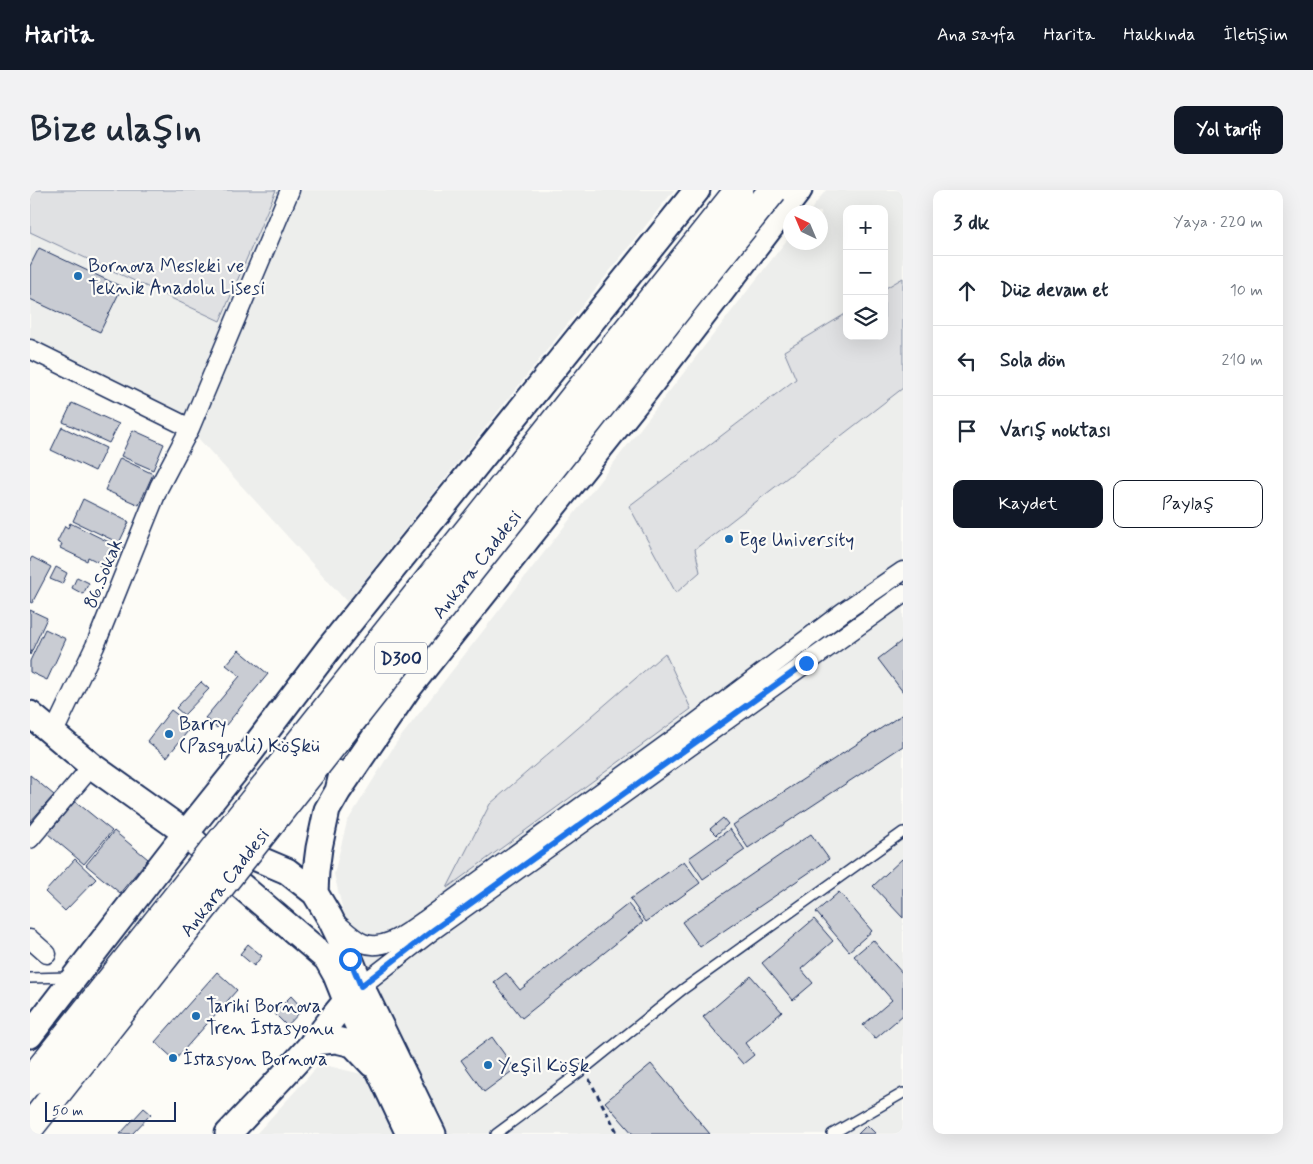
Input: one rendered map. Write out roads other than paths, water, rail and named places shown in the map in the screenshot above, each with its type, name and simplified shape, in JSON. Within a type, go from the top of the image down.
[{"type":"highway","name":"Ankara Caddesi","points":[[30,1082],[739,190]]},
{"type":"highway","name":"Ankara Caddesi","points":[[30,1127],[773,190]]},
{"type":"main road","points":[[30,1035],[330,647],[697,190]]},
{"type":"main road","name":"Ankara Caddesi","points":[[338,791],[408,690],[646,390],[799,190]]},
{"type":"main road","points":[[330,647],[325,673],[327,685],[338,700],[349,708],[364,715],[375,714],[389,708],[408,690]]},
{"type":"main road","points":[[30,714],[92,766],[186,833],[219,867],[327,959],[336,975],[354,993],[433,1134]]},
{"type":"main road","points":[[246,758],[275,735],[295,727],[320,729],[328,735],[341,755],[344,770],[338,791],[327,810],[319,848],[315,893]]},
{"type":"main road","points":[[186,833],[206,836],[287,871],[315,893],[330,918],[350,959],[354,993],[378,1070],[409,1134]]},
{"type":"main road","points":[[228,1134],[313,1042],[354,993]]},
{"type":"main road","points":[[313,1042],[336,1040],[353,1044],[378,1070]]},
{"type":"street","name":"86.Sokak","points":[[54,734],[95,646],[159,487],[190,428],[290,190]]},
{"type":"street","points":[[30,349],[190,428]]},
{"type":"street","points":[[330,918],[361,942],[379,945],[390,942],[425,920],[681,734],[843,612],[903,571]]},
{"type":"street","points":[[354,993],[432,931],[903,594]]},
{"type":"street","points":[[30,839],[92,766]]},
{"type":"street","points":[[30,939],[48,954]]},
{"type":"lane","points":[[496,1134],[584,1069],[682,990],[903,832]]},
{"type":"lane","points":[[30,978],[75,977]]},
{"type":"lane","points":[[832,1134],[903,1093]]},
{"type":"place","name":"Bornova Mesleki ve Teknik Anadolu Lisesi","points":[[78,276]]},
{"type":"place","name":"Ege University","points":[[729,539]]},
{"type":"place","name":"Barry (Pasquali) Köşkü","points":[[169,734]]},
{"type":"place","name":"Tarihi Bornova Tren İstasyonu","points":[[196,1016]]},
{"type":"place","name":"İstasyon Bornova","points":[[173,1058]]},
{"type":"place","name":"Yeşil Köşk","points":[[488,1065]]}]
